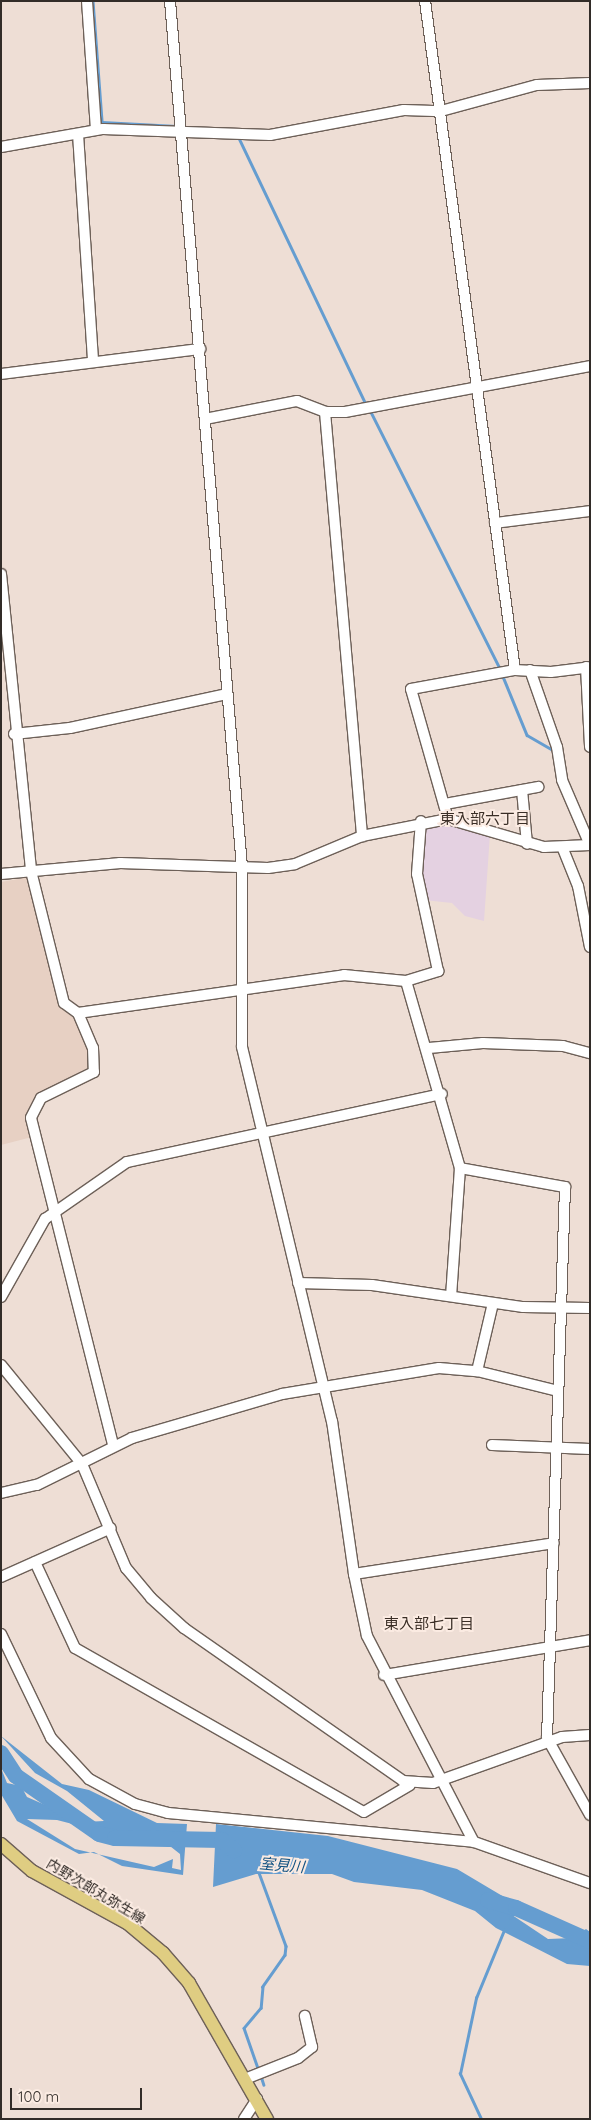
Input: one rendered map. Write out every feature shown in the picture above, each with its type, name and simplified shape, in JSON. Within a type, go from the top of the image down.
[{"type":"main road","name":"内野次郎丸弥生線","points":[[1,1844],[32,1871],[127,1923],[162,1953],[189,1983],[250,2076],[257,2100],[267,2119]]},
{"type":"street","points":[[87,1],[96,130]]},
{"type":"street","points":[[170,1],[242,868],[239,992],[242,1048],[325,1388],[340,1463],[354,1574],[368,1636],[384,1675],[443,1780],[474,1842]]},
{"type":"street","points":[[425,1],[495,523],[512,670]]},
{"type":"street","points":[[1,147],[96,130],[246,136],[404,110],[441,111],[537,85],[590,83]]},
{"type":"street","points":[[78,134],[93,362]]},
{"type":"street","points":[[1,374],[200,349]]},
{"type":"street","points":[[205,419],[297,401],[325,412],[368,407],[590,366]]},
{"type":"street","points":[[325,412],[362,836]]},
{"type":"street","points":[[495,523],[590,511]]},
{"type":"street","points":[[1,574],[14,734],[30,871],[64,1003],[78,1013],[93,1048],[94,1072],[40,1098],[31,1118],[113,1445]]},
{"type":"street","points":[[448,819],[411,689],[512,670],[588,667],[590,748]]},
{"type":"street","points":[[1,874],[120,863],[242,868],[295,864],[362,836],[421,821],[448,819],[527,844],[563,849],[590,845],[562,780],[557,751],[530,670]]},
{"type":"street","points":[[14,734],[70,728],[227,694]]},
{"type":"street","points":[[445,804],[538,787]]},
{"type":"street","points":[[522,790],[527,844]]},
{"type":"street","points":[[78,1013],[239,992],[344,974],[406,981],[438,971],[417,874],[421,821]]},
{"type":"street","points":[[563,849],[578,886],[590,947]]},
{"type":"street","points":[[406,981],[429,1048],[460,1168],[450,1296]]},
{"type":"street","points":[[429,1048],[482,1042],[563,1046],[590,1053]]},
{"type":"street","points":[[1,1297],[36,1230],[55,1210],[127,1162],[442,1094]]},
{"type":"street","points":[[460,1168],[565,1187],[550,1647],[549,1741],[590,1815]]},
{"type":"street","points":[[298,1283],[372,1285],[493,1303],[561,1310],[590,1308]]},
{"type":"street","points":[[477,1371],[493,1303]]},
{"type":"street","points":[[1,1365],[82,1464],[133,1579],[184,1628],[410,1785]]},
{"type":"street","points":[[1,1493],[38,1485],[82,1464],[113,1445],[282,1394],[440,1368],[477,1371],[558,1391]]},
{"type":"street","points":[[492,1446],[590,1449]]},
{"type":"street","points":[[1,1577],[110,1528]]},
{"type":"street","points":[[354,1574],[554,1543]]},
{"type":"street","points":[[35,1562],[75,1648],[364,1812],[410,1785],[443,1780],[549,1741],[590,1735]]},
{"type":"street","points":[[1,1634],[51,1738],[89,1779],[135,1804],[168,1813],[474,1842],[590,1883]]},
{"type":"street","points":[[384,1675],[590,1640]]},
{"type":"street","points":[[250,2076],[298,2058],[312,2047],[305,2016]]},
{"type":"street","points":[[244,2119],[248,2106],[257,2100]]},
{"type":"shaded area","points":[[453,824],[490,834],[484,921],[465,916],[452,903],[424,900],[418,873],[425,825]]},
{"type":"shaded area","points":[[30,877],[58,1004],[80,1023],[89,1050],[90,1069],[35,1099],[27,1119],[32,1137],[1,1145],[1,882]]},
{"type":"water","points":[[1,1736],[62,1784],[89,1790],[157,1823],[187,1824],[183,1875],[122,1866],[99,1854],[154,1867],[173,1859],[172,1868],[181,1870],[180,1854],[156,1835],[111,1834],[57,1820],[27,1819],[75,1849],[90,1852],[79,1854],[17,1821],[1,1794],[1,1768],[7,1783],[21,1786],[27,1797],[84,1822],[104,1821],[67,1791],[35,1773]]},
{"type":"water","points":[[216,1824],[328,1836],[457,1869],[514,1903],[503,1909],[548,1939],[573,1938],[586,1929],[590,1932],[590,1966],[567,1964],[496,1928],[475,1911],[422,1890],[354,1882],[332,1874],[256,1874],[213,1887]]},
{"type":"waterway","points":[[93,1],[102,122],[176,126]]},
{"type":"waterway","points":[[239,138],[367,406]]},
{"type":"waterway","points":[[370,410],[500,669]]},
{"type":"waterway","points":[[502,674],[527,735],[553,750]]},
{"type":"waterway","name":"室見川","points":[[1,1753],[16,1776],[99,1834],[115,1838],[222,1840],[234,1850]]},
{"type":"waterway","points":[[258,1870],[286,1946],[285,1955],[263,1987],[261,2008],[244,2028],[259,2071]]},
{"type":"waterway","name":"室見川","points":[[488,1900],[516,1908],[590,1941]]},
{"type":"waterway","points":[[510,1918],[516,1908]]},
{"type":"waterway","points":[[481,2119],[460,2074],[476,1998],[504,1930]]},
{"type":"waterway","points":[[261,2076],[264,2085]]},
{"type":"district","name":"東入部六丁目","points":[[485,819]]},
{"type":"district","name":"東入部七丁目","points":[[429,1624]]}]
